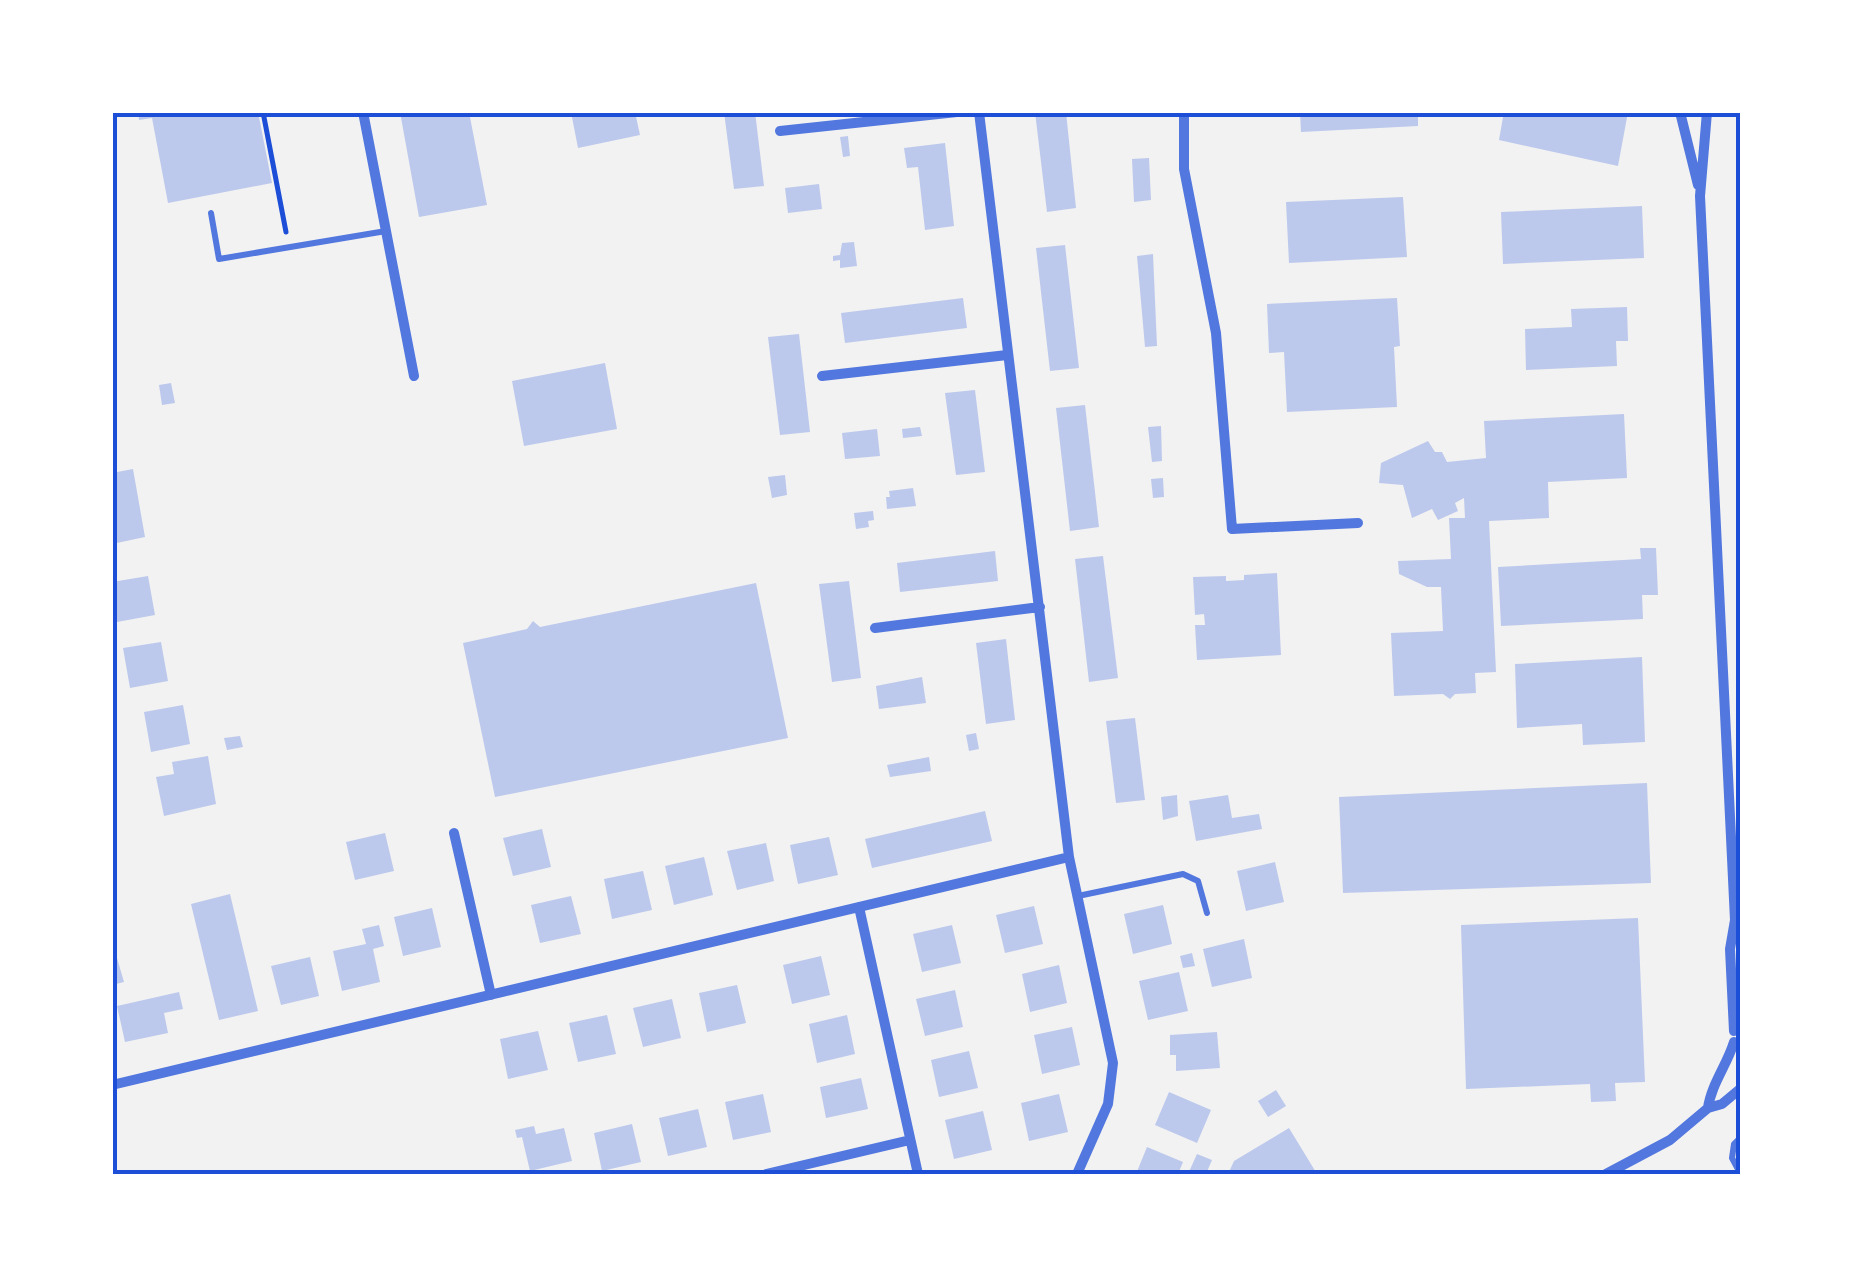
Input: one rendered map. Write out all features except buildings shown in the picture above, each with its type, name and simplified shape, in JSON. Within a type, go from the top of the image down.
[{"type":"street","points":[[364,112],[414,376]]},
{"type":"street","points":[[780,131],[957,112]]},
{"type":"street","points":[[979,112],[1069,858],[1113,1063],[1108,1104],[1078,1174]]},
{"type":"street","points":[[1184,112],[1184,169],[1216,332],[1232,530],[1358,523]]},
{"type":"street","points":[[1680,112],[1700,196]]},
{"type":"street","points":[[1708,112],[1700,196],[1734,920],[1730,949],[1734,1037],[1740,1055]]},
{"type":"street","points":[[822,376],[1006,354]]},
{"type":"street","points":[[875,628],[1040,607]]},
{"type":"street","points":[[454,833],[491,995]]},
{"type":"street","points":[[112,1086],[1069,858]]},
{"type":"street","points":[[859,907],[918,1174]]},
{"type":"street","points":[[1734,920],[1740,939]]},
{"type":"street","points":[[1708,1108],[1710,1093],[1727,1063],[1740,1015]]},
{"type":"street","points":[[1606,1174],[1670,1140],[1708,1108],[1722,1104],[1740,1089]]},
{"type":"street","points":[[766,1174],[910,1140]]},
{"type":"lane","points":[[211,213],[220,259],[386,232]]},
{"type":"lane","points":[[1078,896],[1183,874],[1198,881],[1207,913]]},
{"type":"lane","points":[[1740,1138],[1734,1144],[1732,1158],[1740,1173]]},
{"type":"path","points":[[263,112],[288,246]]}]
